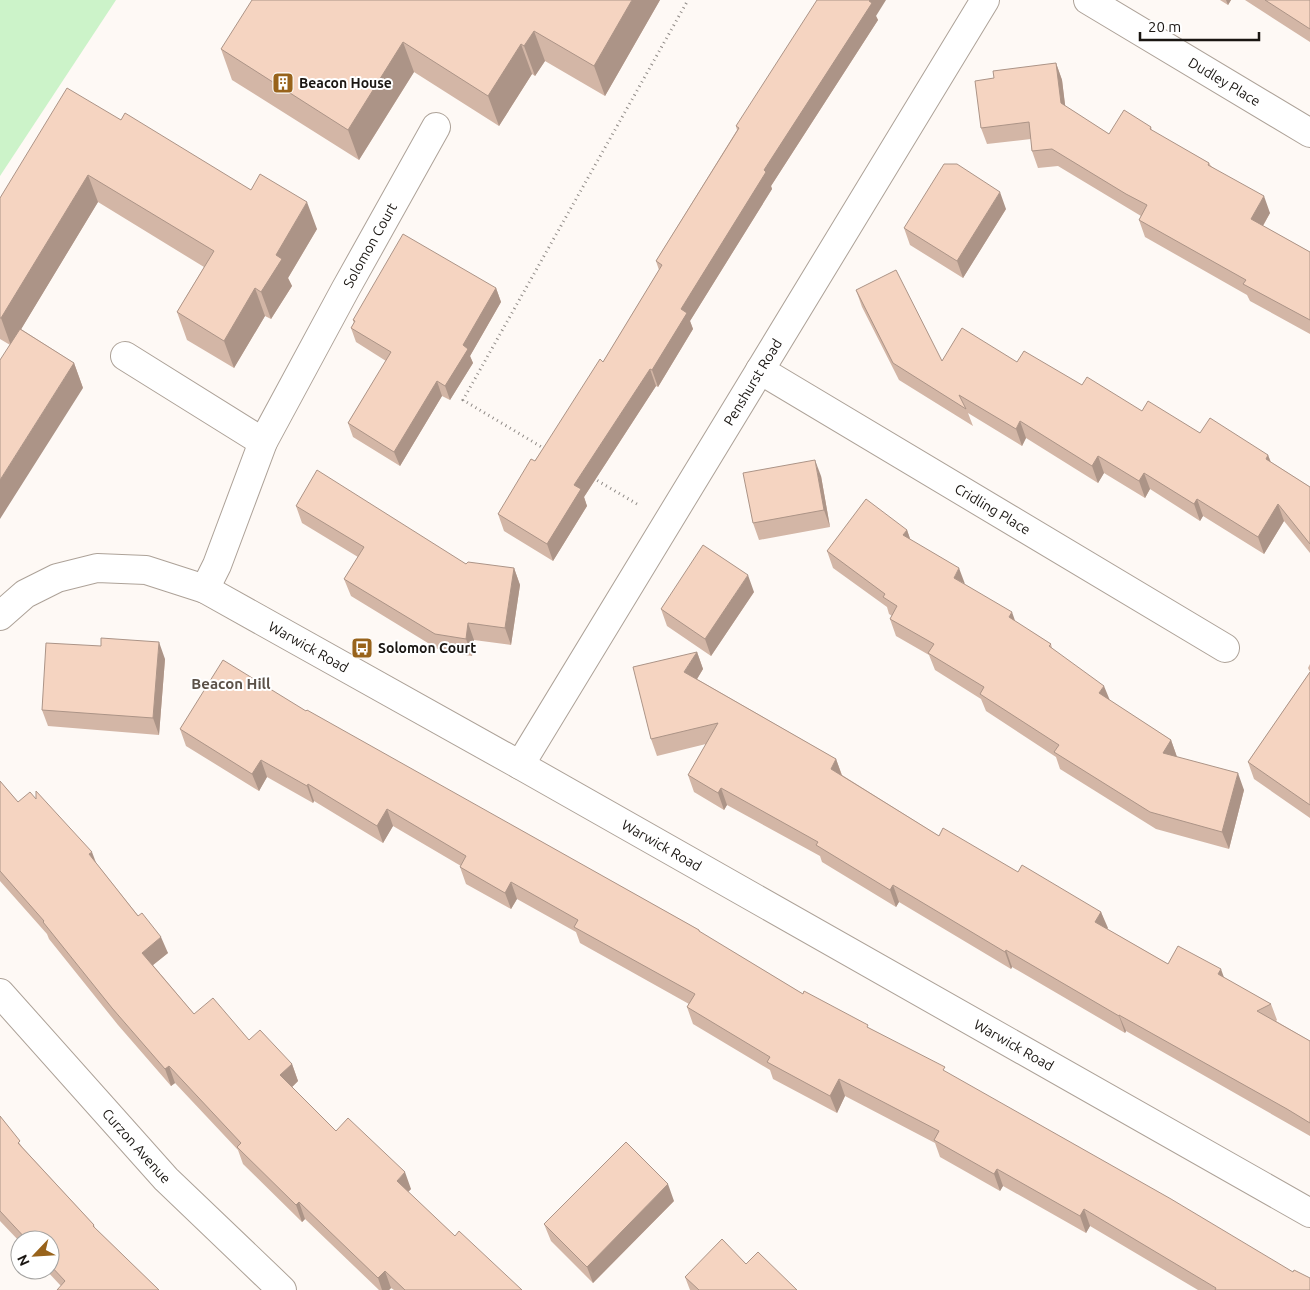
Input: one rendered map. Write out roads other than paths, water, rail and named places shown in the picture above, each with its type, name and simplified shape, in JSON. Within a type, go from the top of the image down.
[{"type":"street","name":"Penshurst Road","points":[[520,765],[985,0]]},
{"type":"street","name":"Dudley Place","points":[[1088,0],[1310,133]]},
{"type":"street","name":"Solomon Court","points":[[205,589],[217,565],[263,442],[436,127]]},
{"type":"street","points":[[125,356],[263,442]]},
{"type":"street","name":"Cridling Place","points":[[760,370],[1225,648]]},
{"type":"street","name":"Warwick Road","points":[[0,616],[25,594],[57,578],[97,568],[146,570],[205,589],[520,765],[1310,1213]]},
{"type":"street","name":"Curzon Avenue","points":[[0,993],[166,1179],[282,1290]]},
{"type":"place","name":"Beacon House","points":[[283,83]]},
{"type":"place","name":"Solomon Court","points":[[362,648]]},
{"type":"district","name":"Beacon Hill","points":[[231,684]]}]
